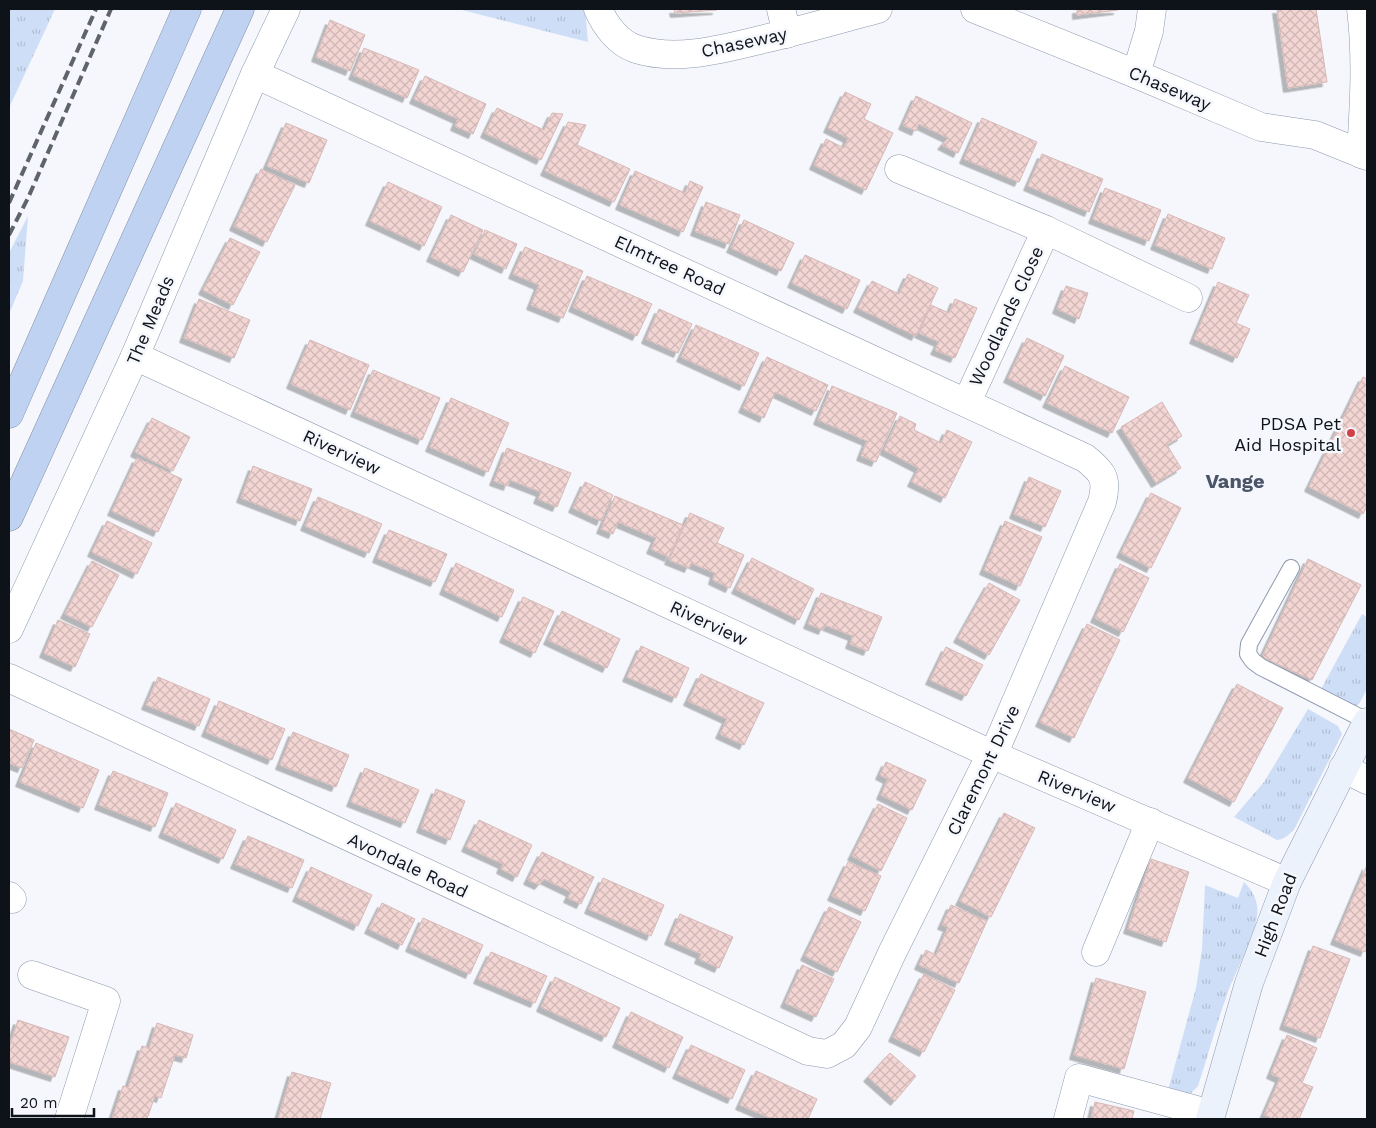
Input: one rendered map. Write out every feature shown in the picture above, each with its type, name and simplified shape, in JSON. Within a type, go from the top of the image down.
[{"type":"highway","points":[[9,414],[187,9]]},
{"type":"highway","points":[[9,517],[240,9]]},
{"type":"main road","name":"High Road","points":[[1211,1117],[1249,983],[1287,882],[1367,722]]},
{"type":"street","name":"The Meads","points":[[9,629],[135,356],[255,74],[286,9]]},
{"type":"street","name":"Chaseway","points":[[598,9],[612,34],[634,49],[661,54],[713,52],[784,21],[878,9]]},
{"type":"street","name":"Chaseway","points":[[975,9],[1261,127],[1316,135],[1364,155]]},
{"type":"street","points":[[1136,74],[1149,31],[1152,9]]},
{"type":"street","points":[[1361,9],[1365,80],[1364,155]]},
{"type":"street","name":"Elmtree Road","points":[[255,74],[1085,458]]},
{"type":"street","name":"Woodlands Close","points":[[898,169],[1046,230],[1188,298]]},
{"type":"street","name":"Woodlands Close","points":[[966,402],[1046,230]]},
{"type":"street","name":"Riverview","points":[[135,356],[991,754],[1287,882]]},
{"type":"street","name":"Claremont Drive","points":[[808,1051],[827,1054],[844,1045],[858,1027],[892,952],[991,754],[997,746],[1106,489],[1104,477],[1097,467],[1085,458]]},
{"type":"street","name":"Avondale Road","points":[[9,678],[808,1051]]},
{"type":"street","points":[[1343,768],[1367,780]]},
{"type":"street","points":[[1096,952],[1150,822]]},
{"type":"street","points":[[32,975],[106,1001],[69,1119]]},
{"type":"street","points":[[1068,1119],[1079,1078],[1211,1117]]},
{"type":"lane","points":[[1291,568],[1249,644],[1248,654],[1253,661],[1262,667],[1367,722]]},
{"type":"green space","points":[[9,9],[55,9],[9,108]]},
{"type":"green space","points":[[458,9],[585,9],[588,42]]},
{"type":"green space","points":[[28,216],[23,281],[9,314],[9,253]]},
{"type":"green space","points":[[1362,614],[1367,617],[1367,689],[1359,704],[1352,708],[1320,691]]},
{"type":"green space","points":[[1308,709],[1338,726],[1342,734],[1295,828],[1287,836],[1277,840],[1234,817],[1264,782]]},
{"type":"green space","points":[[1244,882],[1251,890],[1256,902],[1255,926],[1227,995],[1198,1086],[1189,1095],[1167,1094],[1196,988],[1202,949],[1205,885],[1238,898]]},
{"type":"building","points":[[674,9],[717,9],[717,10],[675,13]]},
{"type":"building","points":[[1077,9],[1118,9],[1118,10],[1077,15]]},
{"type":"building","points":[[1277,9],[1316,9],[1327,82],[1288,88]]},
{"type":"building","points":[[330,20],[365,35],[350,71],[316,57]]},
{"type":"building","points":[[364,48],[419,70],[407,98],[353,75]]},
{"type":"building","points":[[425,76],[486,104],[473,134],[455,126],[458,119],[414,99]]},
{"type":"building","points":[[845,92],[871,104],[864,119],[893,133],[866,190],[814,165],[826,139],[844,148],[848,138],[828,128]]},
{"type":"building","points":[[916,96],[972,123],[958,153],[942,145],[948,138],[919,124],[916,131],[903,125]]},
{"type":"building","points":[[497,108],[544,130],[552,113],[563,114],[541,160],[485,133]]},
{"type":"building","points":[[982,118],[1037,142],[1019,182],[964,159]]},
{"type":"building","points":[[568,122],[586,125],[577,145],[630,169],[614,202],[545,171]]},
{"type":"building","points":[[286,123],[327,140],[309,183],[267,166]]},
{"type":"building","points":[[1042,154],[1103,179],[1089,212],[1028,186]]},
{"type":"building","points":[[261,169],[295,185],[267,242],[234,226]]},
{"type":"building","points":[[635,171],[685,193],[690,181],[703,187],[683,232],[620,205]]},
{"type":"building","points":[[388,182],[442,207],[424,246],[370,221]]},
{"type":"building","points":[[1105,188],[1161,210],[1149,241],[1093,219]]},
{"type":"building","points":[[706,202],[740,215],[729,244],[695,231]]},
{"type":"building","points":[[1168,214],[1225,238],[1212,269],[1155,245]]},
{"type":"building","points":[[451,215],[483,230],[463,272],[431,257]]},
{"type":"building","points":[[744,220],[794,243],[781,271],[731,248]]},
{"type":"building","points":[[485,230],[517,244],[506,269],[474,254]]},
{"type":"building","points":[[230,238],[260,252],[233,305],[203,290]]},
{"type":"building","points":[[525,247],[583,271],[563,318],[531,305],[539,285],[513,274]]},
{"type":"building","points":[[805,255],[860,280],[847,309],[792,283]]},
{"type":"building","points":[[908,274],[938,288],[916,336],[858,308],[872,281],[899,294]]},
{"type":"building","points":[[587,276],[652,304],[637,336],[573,307]]},
{"type":"building","points":[[1218,282],[1249,295],[1236,323],[1250,329],[1237,358],[1194,339]]},
{"type":"building","points":[[1066,286],[1088,293],[1079,319],[1057,309]]},
{"type":"building","points":[[199,299],[250,320],[234,358],[184,338]]},
{"type":"building","points":[[955,299],[977,308],[955,358],[935,350],[939,342],[919,333],[931,305],[949,313]]},
{"type":"building","points":[[659,309],[692,324],[678,353],[646,339]]},
{"type":"building","points":[[696,325],[759,353],[744,386],[681,357]]},
{"type":"building","points":[[1027,338],[1064,356],[1045,396],[1008,378]]},
{"type":"building","points":[[310,340],[369,365],[350,410],[291,384]]},
{"type":"building","points":[[767,357],[828,385],[816,411],[775,392],[764,418],[743,408]]},
{"type":"building","points":[[1065,366],[1129,397],[1112,433],[1047,403]]},
{"type":"building","points":[[373,370],[440,398],[422,440],[355,412]]},
{"type":"building","name":"PDSA Pet Aid Hospital","points":[[1363,377],[1367,379],[1367,506],[1363,514],[1309,487]]},
{"type":"building","points":[[832,386],[897,413],[876,462],[861,456],[867,441],[818,420]]},
{"type":"building","points":[[451,398],[509,423],[488,472],[430,447]]},
{"type":"building","points":[[1162,402],[1182,436],[1167,445],[1181,468],[1156,483],[1121,427]]},
{"type":"building","points":[[900,416],[916,424],[914,430],[941,443],[947,430],[972,442],[945,498],[912,482],[919,468],[884,450]]},
{"type":"building","points":[[152,418],[190,437],[173,471],[135,452]]},
{"type":"building","points":[[507,448],[571,473],[557,507],[538,499],[541,492],[510,480],[508,486],[494,481]]},
{"type":"building","points":[[137,458],[182,479],[158,532],[112,511]]},
{"type":"building","points":[[253,466],[312,489],[300,521],[241,498]]},
{"type":"building","points":[[1029,477],[1061,491],[1045,527],[1014,514]]},
{"type":"building","points":[[585,482],[613,495],[601,521],[573,508]]},
{"type":"building","points":[[1151,493],[1181,508],[1151,568],[1121,553]]},
{"type":"building","points":[[615,496],[683,525],[669,557],[651,549],[656,538],[618,522],[613,534],[601,529]]},
{"type":"building","points":[[318,497],[382,524],[369,553],[305,526]]},
{"type":"building","points":[[690,513],[724,528],[717,543],[744,555],[730,588],[713,580],[715,573],[691,563],[689,568],[669,560]]},
{"type":"building","points":[[107,521],[152,543],[137,574],[92,552]]},
{"type":"building","points":[[1005,521],[1042,537],[1020,586],[984,570]]},
{"type":"building","points":[[389,530],[447,554],[435,582],[377,558]]},
{"type":"building","points":[[752,558],[814,589],[799,620],[736,589]]},
{"type":"building","points":[[1308,559],[1361,585],[1312,680],[1262,657]]},
{"type":"building","points":[[92,561],[119,575],[92,627],[65,614]]},
{"type":"building","points":[[456,563],[514,590],[502,617],[444,590]]},
{"type":"building","points":[[1120,564],[1149,578],[1123,632],[1095,618]]},
{"type":"building","points":[[989,583],[1020,600],[989,655],[958,638]]},
{"type":"building","points":[[821,593],[882,617],[868,651],[850,644],[853,636],[825,625],[823,630],[808,624]]},
{"type":"building","points":[[523,597],[554,611],[535,653],[504,638]]},
{"type":"building","points":[[562,611],[620,639],[607,668],[548,640]]},
{"type":"building","points":[[58,620],[90,634],[75,667],[44,653]]},
{"type":"building","points":[[1087,624],[1120,640],[1074,738],[1040,722]]},
{"type":"building","points":[[641,646],[689,668],[676,698],[627,677]]},
{"type":"building","points":[[946,647],[983,665],[966,696],[930,680]]},
{"type":"building","points":[[701,674],[764,703],[744,745],[720,734],[727,719],[688,701]]},
{"type":"building","points":[[158,677],[210,699],[199,726],[146,705]]},
{"type":"building","points":[[1237,684],[1283,708],[1234,802],[1188,778]]},
{"type":"building","points":[[219,701],[285,729],[272,760],[206,732]]},
{"type":"building","points":[[9,729],[34,740],[22,768],[9,763]]},
{"type":"building","points":[[293,732],[349,755],[336,787],[280,765]]},
{"type":"building","points":[[36,743],[99,770],[83,808],[20,782]]},
{"type":"building","points":[[886,762],[926,780],[912,810],[881,795],[888,779],[880,775]]},
{"type":"building","points":[[365,768],[419,790],[405,823],[351,802]]},
{"type":"building","points":[[113,771],[168,793],[155,827],[99,805]]},
{"type":"building","points":[[436,789],[465,801],[450,840],[421,828]]},
{"type":"building","points":[[176,803],[236,830],[223,859],[163,833]]},
{"type":"building","points":[[878,804],[907,818],[881,871],[852,856]]},
{"type":"building","points":[[1004,813],[1035,828],[991,917],[960,901]]},
{"type":"building","points":[[479,820],[532,845],[517,877],[501,869],[503,864],[466,847]]},
{"type":"building","points":[[248,836],[304,860],[292,888],[235,864]]},
{"type":"building","points":[[542,852],[594,877],[581,904],[568,898],[571,892],[544,879],[539,885],[528,880]]},
{"type":"building","points":[[1151,859],[1189,872],[1166,942],[1128,929]]},
{"type":"building","points":[[848,862],[881,876],[865,911],[832,896]]},
{"type":"building","points":[[1367,865],[1367,947],[1365,952],[1335,940]]},
{"type":"building","points":[[311,867],[372,895],[358,926],[297,897]]},
{"type":"building","points":[[603,878],[664,905],[651,936],[589,909]]},
{"type":"building","points":[[382,903],[415,919],[402,945],[369,929]]},
{"type":"building","points":[[951,905],[987,921],[959,983],[919,965],[926,950],[936,955],[948,927],[942,925]]},
{"type":"building","points":[[829,907],[861,922],[837,972],[805,956]]},
{"type":"building","points":[[680,914],[733,937],[719,968],[699,959],[701,954],[669,940]]},
{"type":"building","points":[[423,918],[483,945],[470,974],[410,947]]},
{"type":"building","points":[[1313,946],[1350,959],[1320,1038],[1284,1025]]},
{"type":"building","points":[[491,952],[547,976],[535,1003],[478,979]]},
{"type":"building","points":[[802,965],[834,979],[816,1017],[785,1003]]},
{"type":"building","points":[[924,974],[955,990],[924,1052],[893,1037]]},
{"type":"building","points":[[555,977],[620,1008],[606,1037],[541,1007]]},
{"type":"building","points":[[1096,978],[1146,992],[1124,1069],[1074,1055]]},
{"type":"building","points":[[631,1012],[683,1037],[669,1068],[617,1043]]},
{"type":"building","points":[[18,1020],[69,1037],[55,1077],[9,1062],[9,1048]]},
{"type":"building","points":[[157,1023],[193,1035],[186,1058],[175,1055],[161,1098],[155,1096],[147,1119],[112,1119],[123,1086],[128,1087],[142,1046],[149,1048]]},
{"type":"building","points":[[1287,1035],[1317,1048],[1302,1083],[1313,1087],[1299,1119],[1269,1119],[1270,1117],[1264,1115],[1280,1078],[1271,1074]]},
{"type":"building","points":[[691,1045],[745,1070],[732,1099],[677,1074]]},
{"type":"building","points":[[890,1053],[916,1076],[895,1101],[868,1077]]},
{"type":"building","points":[[756,1071],[817,1099],[808,1119],[773,1119],[740,1105]]},
{"type":"building","points":[[292,1072],[331,1083],[320,1119],[278,1119]]},
{"type":"building","points":[[1095,1102],[1134,1111],[1132,1119],[1091,1119]]},
{"type":"railway","points":[[9,203],[96,9]]},
{"type":"railway","points":[[9,235],[28,198],[111,9]]},
{"type":"place","name":"PDSA Pet Aid Hospital","points":[[1351,433]]},
{"type":"district","name":"Vange","points":[[1235,481]]}]
